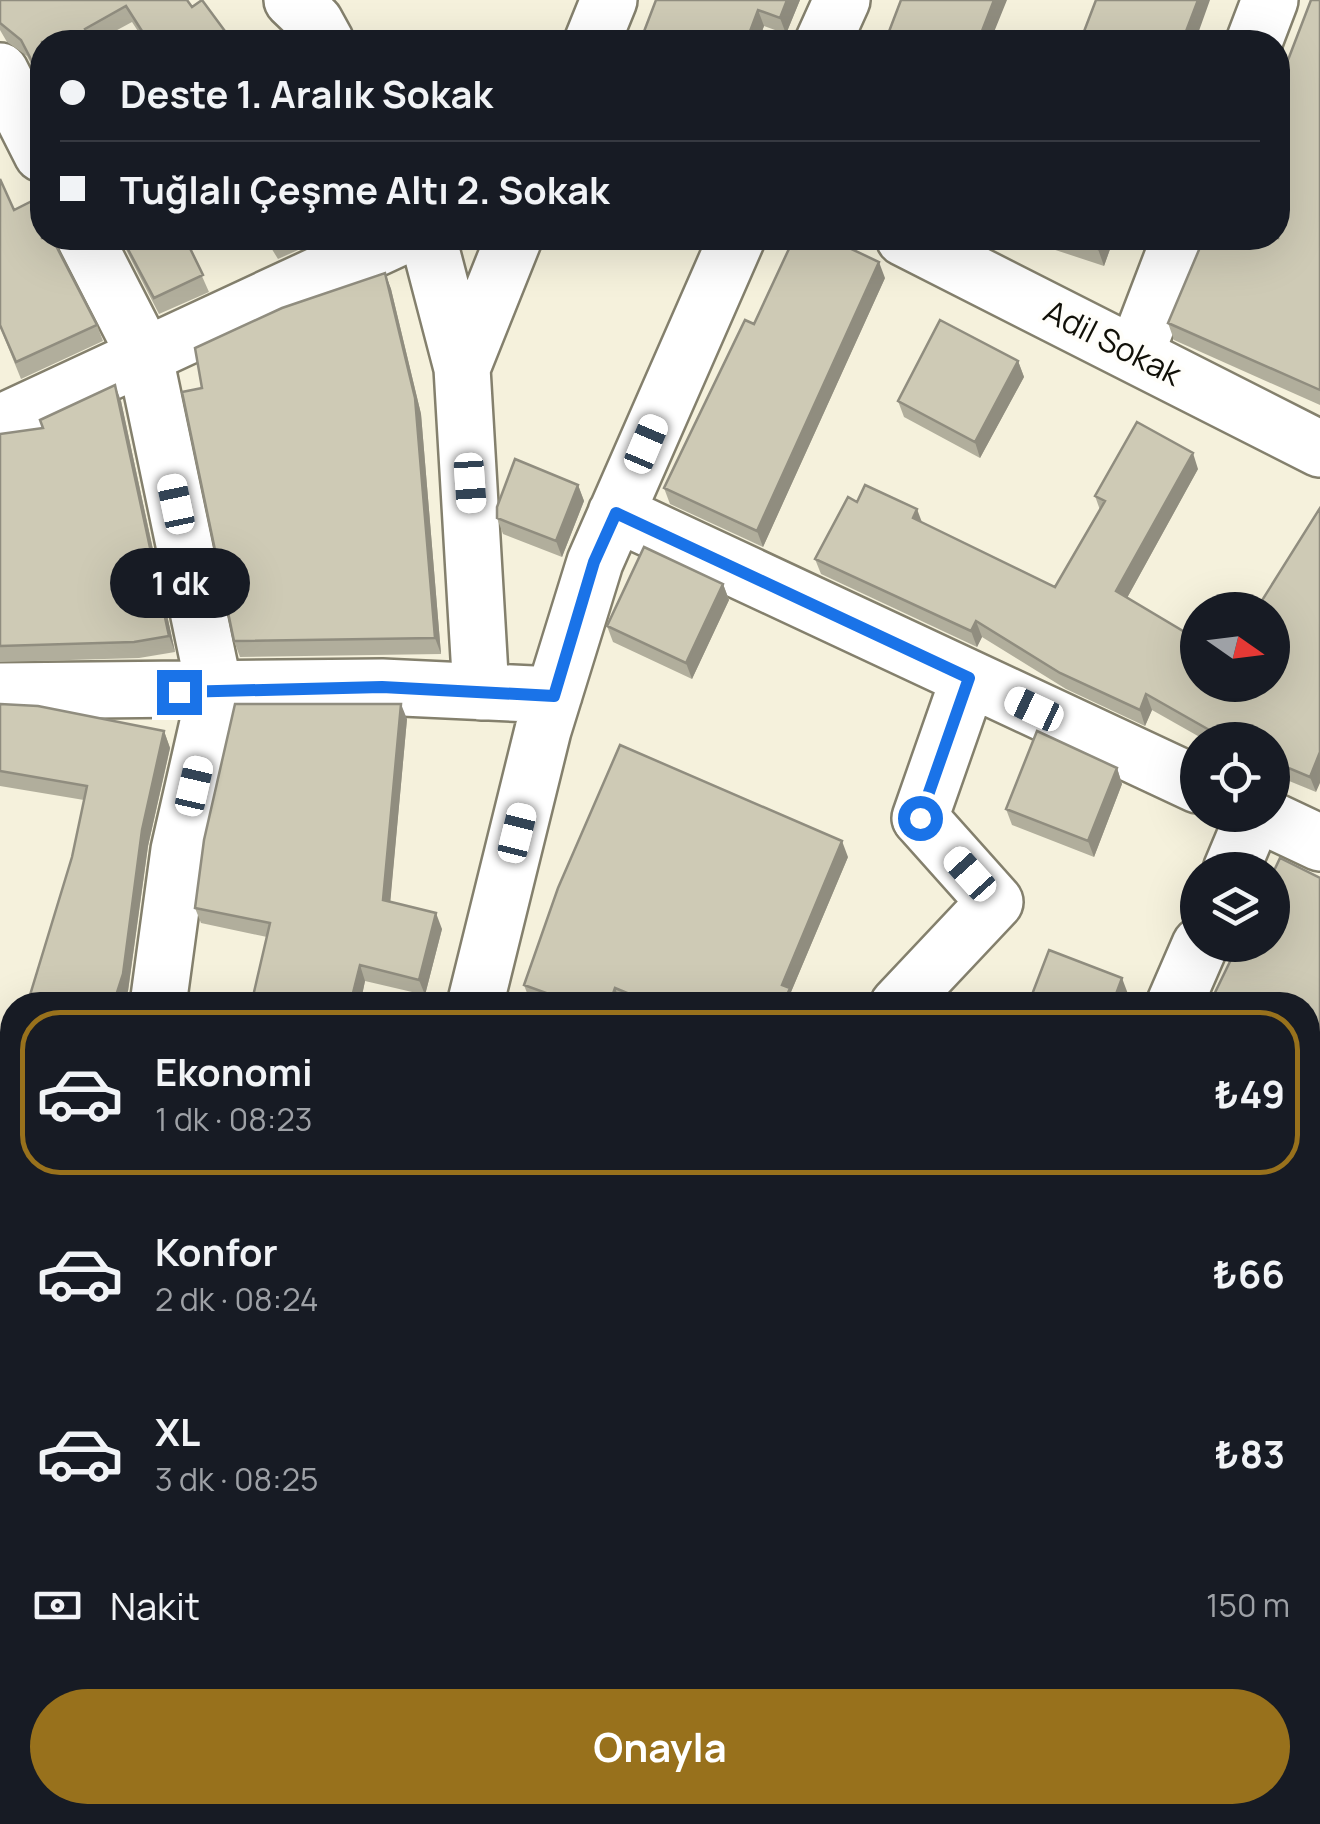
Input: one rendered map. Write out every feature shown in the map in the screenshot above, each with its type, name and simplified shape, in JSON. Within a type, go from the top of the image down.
[{"type":"street","points":[[597,30],[609,0]]},
{"type":"street","points":[[828,30],[842,0]]},
{"type":"street","points":[[1259,30],[1270,0]]},
{"type":"street","points":[[0,71],[30,130]]},
{"type":"street","points":[[91,250],[144,353],[215,692],[179,850],[160,992]]},
{"type":"street","points":[[0,423],[371,250]]},
{"type":"street","points":[[431,250],[462,368],[481,692]]},
{"type":"street","points":[[462,368],[509,250]]},
{"type":"street","points":[[478,992],[554,696],[594,562],[732,250]]},
{"type":"street","name":"Adil Sokak","points":[[928,250],[1320,449]]},
{"type":"street","points":[[1136,353],[1175,250]]},
{"type":"street","points":[[616,513],[1180,777]]},
{"type":"street","points":[[910,992],[995,902],[920,818],[969,678]]},
{"type":"street","points":[[0,692],[382,687],[554,696]]},
{"type":"street","points":[[1290,829],[1320,842]]},
{"type":"street","points":[[1180,992],[1193,962]]},
{"type":"building","points":[[0,0],[187,0],[192,7],[202,0],[224,30],[141,30],[126,6],[85,30],[30,30],[30,57],[21,40],[0,23]]},
{"type":"building","points":[[656,0],[787,0],[780,18],[758,10],[750,30],[645,30]]},
{"type":"building","points":[[901,0],[994,0],[982,30],[890,30]]},
{"type":"building","points":[[1096,0],[1198,0],[1187,30],[1085,30]]},
{"type":"building","points":[[1311,0],[1320,0],[1320,390],[1168,323],[1199,250],[1290,250],[1290,55]]},
{"type":"building","points":[[0,179],[14,210],[30,202],[30,250],[58,250],[97,325],[16,362],[0,325]]},
{"type":"building","points":[[128,250],[191,250],[203,275],[154,298]]},
{"type":"building","points":[[788,250],[854,250],[879,262],[757,531],[664,488],[745,320],[754,324]]},
{"type":"building","points":[[385,273],[415,398],[435,638],[234,641],[182,392],[202,388],[195,348],[282,308]]},
{"type":"building","points":[[940,320],[1018,361],[975,442],[898,401]]},
{"type":"building","points":[[115,385],[169,636],[134,642],[0,646],[0,434],[43,428],[40,420]]},
{"type":"building","points":[[1137,422],[1193,453],[1116,591],[1180,629],[1180,702],[1290,702],[1290,592],[1267,592],[1320,508],[1320,752],[1310,777],[1290,769],[1290,722],[1195,722],[1146,694],[1140,710],[1060,673],[976,621],[971,631],[815,559],[848,497],[857,502],[865,485],[917,509],[913,518],[1055,587],[1105,501],[1095,496]]},
{"type":"building","points":[[515,459],[578,485],[556,541],[497,518],[497,507]]},
{"type":"building","points":[[644,547],[723,584],[686,663],[607,626]]},
{"type":"building","points":[[0,704],[38,706],[164,731],[142,830],[123,974],[117,992],[31,992],[72,857],[87,786],[0,771]]},
{"type":"building","points":[[235,704],[401,704],[383,900],[436,913],[419,980],[360,965],[353,992],[254,992],[270,923],[195,908],[204,840]]},
{"type":"building","points":[[1037,731],[1117,768],[1088,841],[1006,809]]},
{"type":"building","points":[[620,745],[842,841],[782,985],[790,988],[788,992],[625,992],[615,988],[614,992],[543,992],[524,985],[558,888]]},
{"type":"building","points":[[1290,863],[1320,878],[1320,992],[1215,992],[1230,962],[1290,962]]},
{"type":"building","points":[[1049,950],[1122,978],[1117,992],[1033,992]]},
{"type":"route","points":[[179,692],[382,687],[554,696],[594,562],[616,513],[969,678],[920,818]]}]
